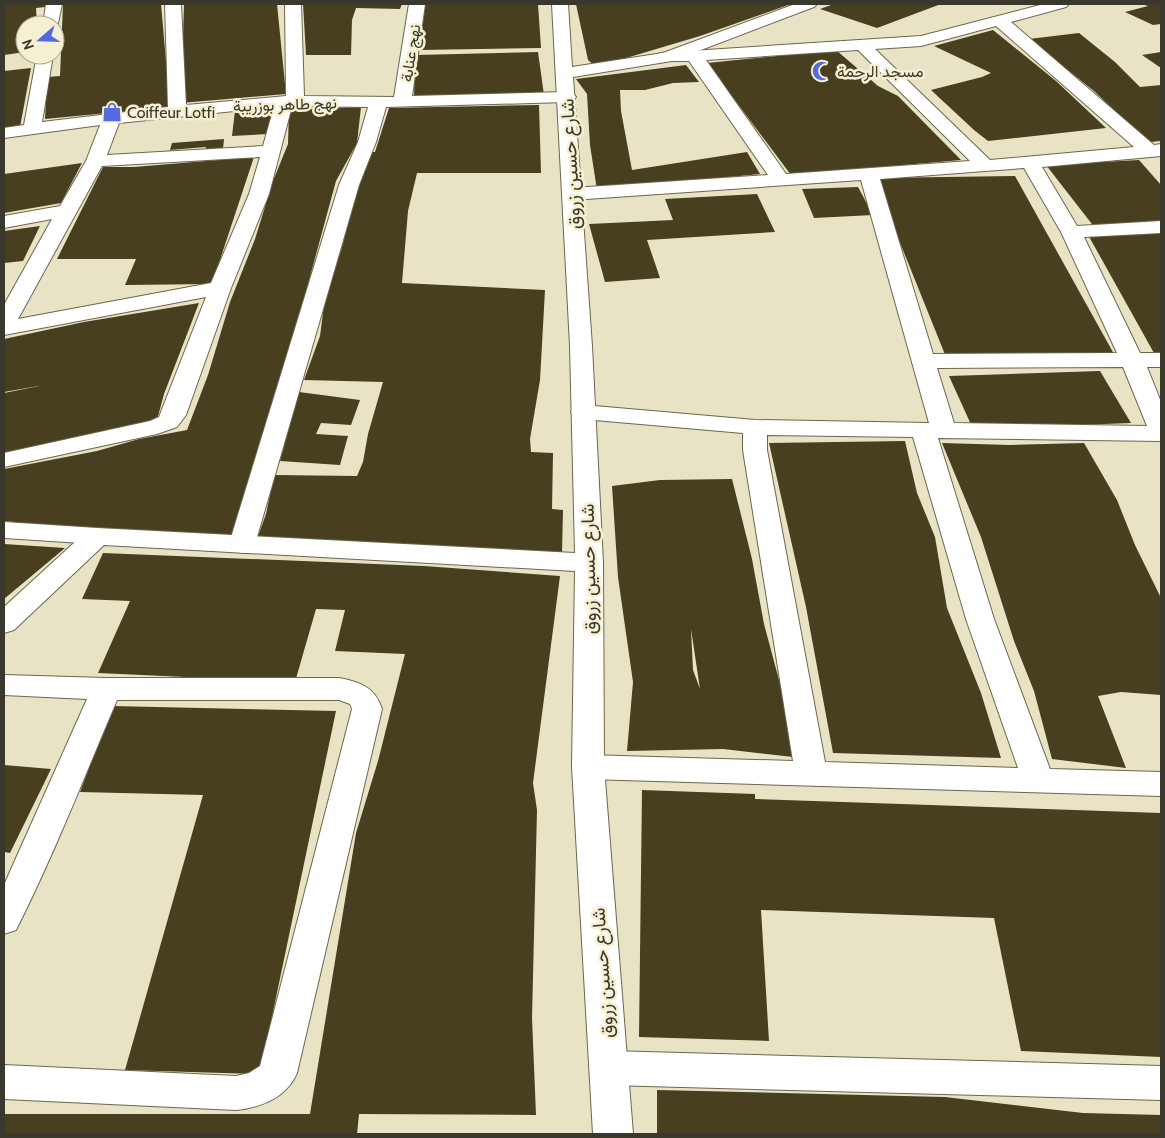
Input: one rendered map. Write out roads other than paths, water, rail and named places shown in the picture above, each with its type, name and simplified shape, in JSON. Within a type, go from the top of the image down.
[{"type":"street","points":[[173,4],[177,111]]},
{"type":"street","points":[[4,460],[157,427],[168,422],[178,409],[220,288],[259,194],[290,101],[293,4]]},
{"type":"street","name":"نهج عنابة","points":[[402,102],[417,4]]},
{"type":"street","name":"شارع حسين زروق","points":[[560,4],[567,85],[590,563],[588,767],[602,999],[613,1134]]},
{"type":"street","points":[[666,57],[809,4]]},
{"type":"street","points":[[666,57],[921,41],[1000,22],[1061,4]]},
{"type":"street","points":[[1000,22],[1156,150]]},
{"type":"street","points":[[861,44],[985,166]]},
{"type":"street","points":[[694,55],[782,180]]},
{"type":"street","name":"نهج طاهر بوزريبة","points":[[4,132],[112,118],[290,101],[402,102],[567,85],[666,57]]},
{"type":"street","points":[[32,128],[43,65]]},
{"type":"street","points":[[242,544],[350,185],[367,142],[379,101]]},
{"type":"street","points":[[4,326],[94,161],[112,118]]},
{"type":"street","points":[[572,194],[985,166],[1156,150]]},
{"type":"street","points":[[94,161],[272,151]]},
{"type":"street","points":[[583,412],[756,427],[934,431],[1161,432],[1132,360],[1071,232],[1029,161]]},
{"type":"street","points":[[869,173],[923,361],[934,431],[980,618],[1038,780]]},
{"type":"street","points":[[4,222],[66,211]]},
{"type":"street","points":[[1071,232],[1161,227]]},
{"type":"street","points":[[4,326],[220,288]]},
{"type":"street","points":[[923,361],[1161,360]]},
{"type":"street","points":[[756,427],[755,450],[758,474],[811,774]]},
{"type":"street","points":[[4,530],[590,563]]},
{"type":"street","points":[[4,623],[97,536]]},
{"type":"street","points":[[4,685],[106,689],[339,689],[358,692],[365,699],[367,709],[278,1073],[269,1084],[254,1091],[236,1093],[4,1082]]},
{"type":"street","points":[[4,920],[16,867],[106,689]]},
{"type":"street","points":[[588,767],[1161,784]]},
{"type":"street","points":[[609,1068],[1161,1083]]},
{"type":"place","name":"مسجد الرحمة","points":[[822,71]]},
{"type":"place","name":"Coiffeur Lotfi","points":[[112,112]]}]
